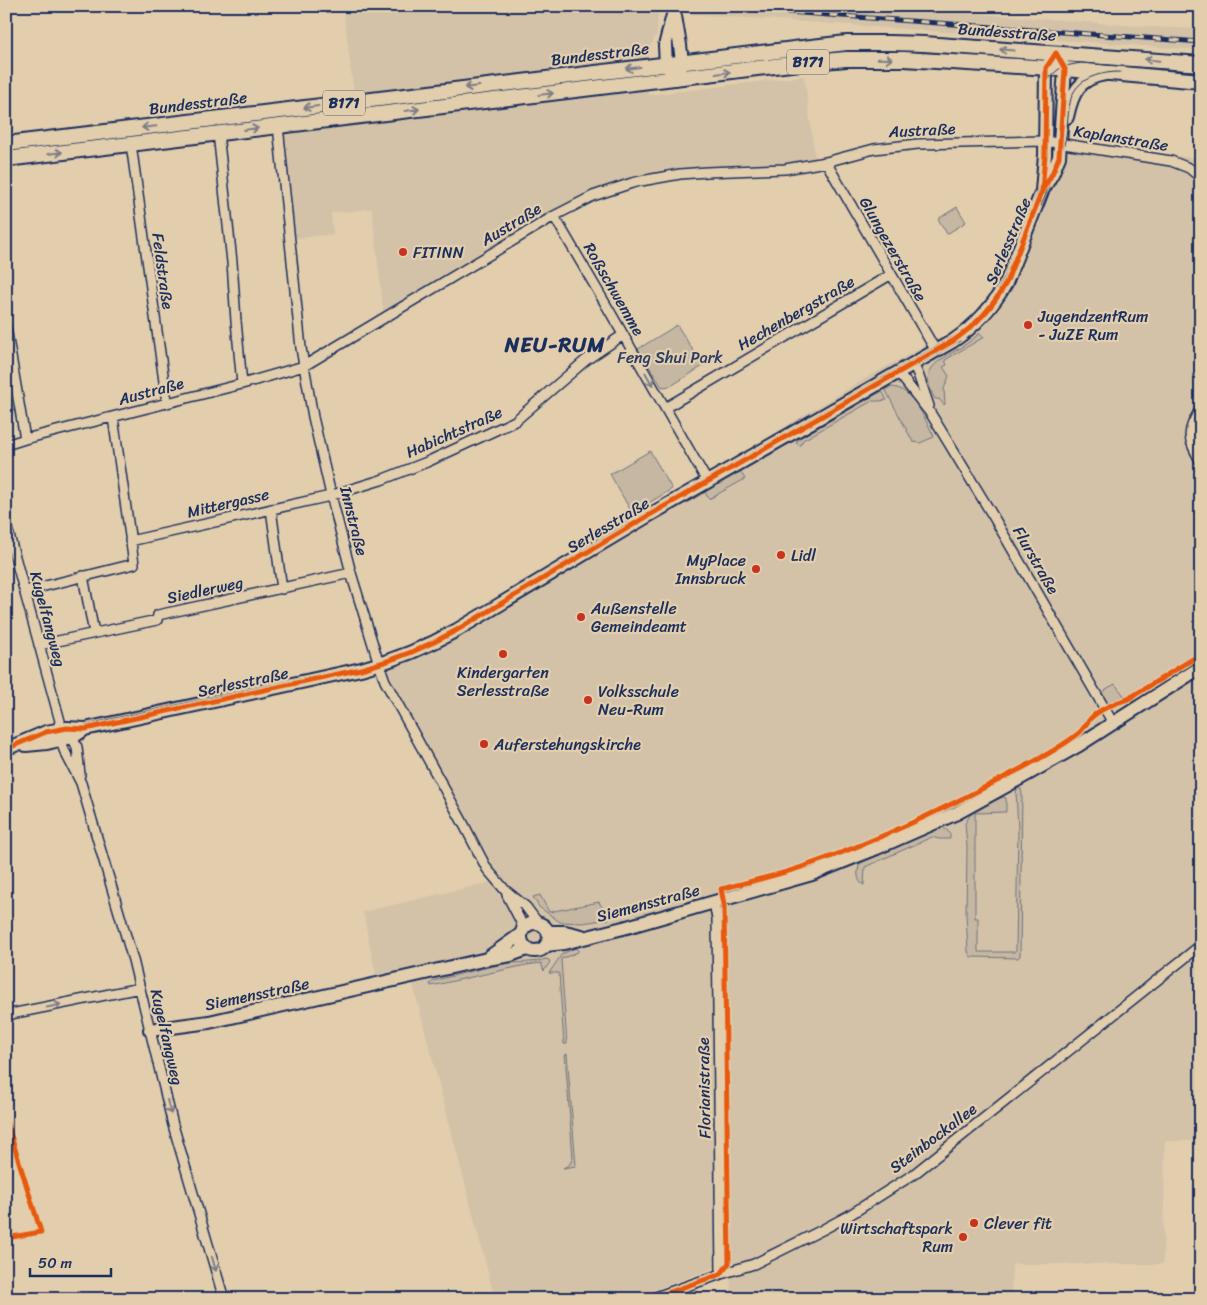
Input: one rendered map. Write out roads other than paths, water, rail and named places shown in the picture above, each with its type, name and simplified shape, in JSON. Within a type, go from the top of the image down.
[{"type":"main road","name":"Bundesstraße","points":[[6,144],[809,47],[862,43],[924,44],[1201,64]]},
{"type":"main road","name":"Bundesstraße","points":[[6,159],[811,62],[856,59],[911,59],[1064,69],[1201,81]]},
{"type":"street","points":[[674,11],[682,62],[675,79],[666,64],[665,46],[674,11]]},
{"type":"street","points":[[1046,68],[1056,53]]},
{"type":"street","name":"Serlesstraße","points":[[1056,53],[1064,69],[1061,143]]},
{"type":"street","name":"Serlesstraße","points":[[1042,191],[1046,68]]},
{"type":"street","name":"Serlesstraße","points":[[64,731],[85,729],[379,664],[411,653],[439,640],[708,481],[936,351],[968,330],[985,315],[1006,283],[1042,191],[1059,157],[1070,103],[1077,88],[1088,79],[1109,74]]},
{"type":"street","name":"Innstraße","points":[[278,126],[301,348],[313,417],[331,495],[379,664],[385,681],[487,870],[504,890],[526,907],[538,923]]},
{"type":"street","points":[[218,133],[232,262],[242,384]]},
{"type":"street","name":"Austraße","points":[[6,445],[242,384],[304,366],[554,216],[593,196],[632,183],[680,174],[785,169],[826,162],[878,148],[922,144],[1045,141],[1061,143]]},
{"type":"street","name":"Kaplanstraße","points":[[1061,143],[1171,161],[1189,168],[1201,178]]},
{"type":"street","name":"Feldstraße","points":[[130,144],[166,403]]},
{"type":"street","name":"Glungezerstraße","points":[[826,162],[890,275],[936,351]]},
{"type":"street","name":"Roßschwemme","points":[[554,216],[708,481]]},
{"type":"street","name":"Hechenbergstraße","points":[[665,408],[890,275]]},
{"type":"street","points":[[6,327],[25,439]]},
{"type":"street","name":"Habichtstraße","points":[[331,495],[381,480],[427,462],[515,421],[586,360],[623,335]]},
{"type":"street","name":"Flurstraße","points":[[913,364],[931,414]]},
{"type":"street","name":"Flurstraße","points":[[898,372],[931,414],[993,516],[1113,723]]},
{"type":"street","points":[[1201,408],[1192,422],[1189,434],[1192,446],[1201,462]]},
{"type":"street","points":[[25,592],[134,564],[113,417]]},
{"type":"street","name":"Mittergasse","points":[[130,540],[331,495]]},
{"type":"street","points":[[271,509],[282,589]]},
{"type":"street","name":"Kugelfangweg","points":[[6,524],[64,731],[64,750],[80,782],[106,866],[140,988],[178,1142],[224,1299]]},
{"type":"street","name":"Siedlerweg","points":[[39,645],[158,620],[158,615],[352,573]]},
{"type":"street","points":[[83,576],[94,633]]},
{"type":"street","name":"Siemensstraße","points":[[546,945],[587,937],[812,874],[877,848],[940,821],[1048,763],[1201,667]]},
{"type":"street","points":[[10,747],[48,743],[64,731]]},
{"type":"street","name":"Innstraße","points":[[504,890],[520,920],[522,932]]},
{"type":"street","name":"Florianistraße","points":[[714,902],[717,929],[721,1274]]},
{"type":"street","points":[[538,923],[546,928],[548,941],[539,951],[534,951],[527,949],[522,944],[522,932],[529,924],[538,923]]},
{"type":"street","name":"Siemensstraße","points":[[487,959],[522,932]]},
{"type":"street","name":"Siemensstraße","points":[[548,932],[564,932],[587,937]]},
{"type":"street","name":"Steinbockallee","points":[[650,1299],[754,1264],[848,1216],[914,1174],[1201,945]]},
{"type":"street","name":"Siemensstraße","points":[[150,1030],[209,1022],[511,955],[527,949]]},
{"type":"street","points":[[6,1016],[140,988]]},
{"type":"tram line","points":[[6,745],[106,720],[360,666],[394,657],[438,638],[622,527],[961,332],[981,315],[992,301],[1004,278],[1027,223],[1041,182],[1043,165],[1043,97],[1045,87],[1051,76],[1059,69],[1081,63],[1201,72]]},
{"type":"tram line","points":[[1041,206],[1064,145],[1069,108],[1076,88],[1088,78],[1096,75],[1120,72]]},
{"type":"tram line","points":[[915,367],[960,341]]},
{"type":"railway","points":[[704,6],[1201,42]]},
{"type":"place","name":"FITINN","points":[[403,252]]},
{"type":"place","name":"JugendzentRum - JuZE Rum","points":[[1028,325]]},
{"type":"place","name":"Lidl","points":[[781,555]]},
{"type":"place","name":"MyPlace Innsbruck","points":[[756,569]]},
{"type":"place","name":"Außenstelle Gemeindeamt","points":[[581,617]]},
{"type":"place","name":"Kindergarten Serlesstraße","points":[[503,654]]},
{"type":"place","name":"Volksschule Neu-Rum","points":[[588,700]]},
{"type":"place","name":"Auferstehungskirche","points":[[484,744]]},
{"type":"place","name":"Clever fit","points":[[974,1223]]},
{"type":"place","name":"Wirtschaftspark Rum","points":[[963,1237]]},
{"type":"district","name":"NEU-RUM","points":[[555,345]]},
{"type":"park label","name":"Feng Shui Park","points":[[670,357]]}]
